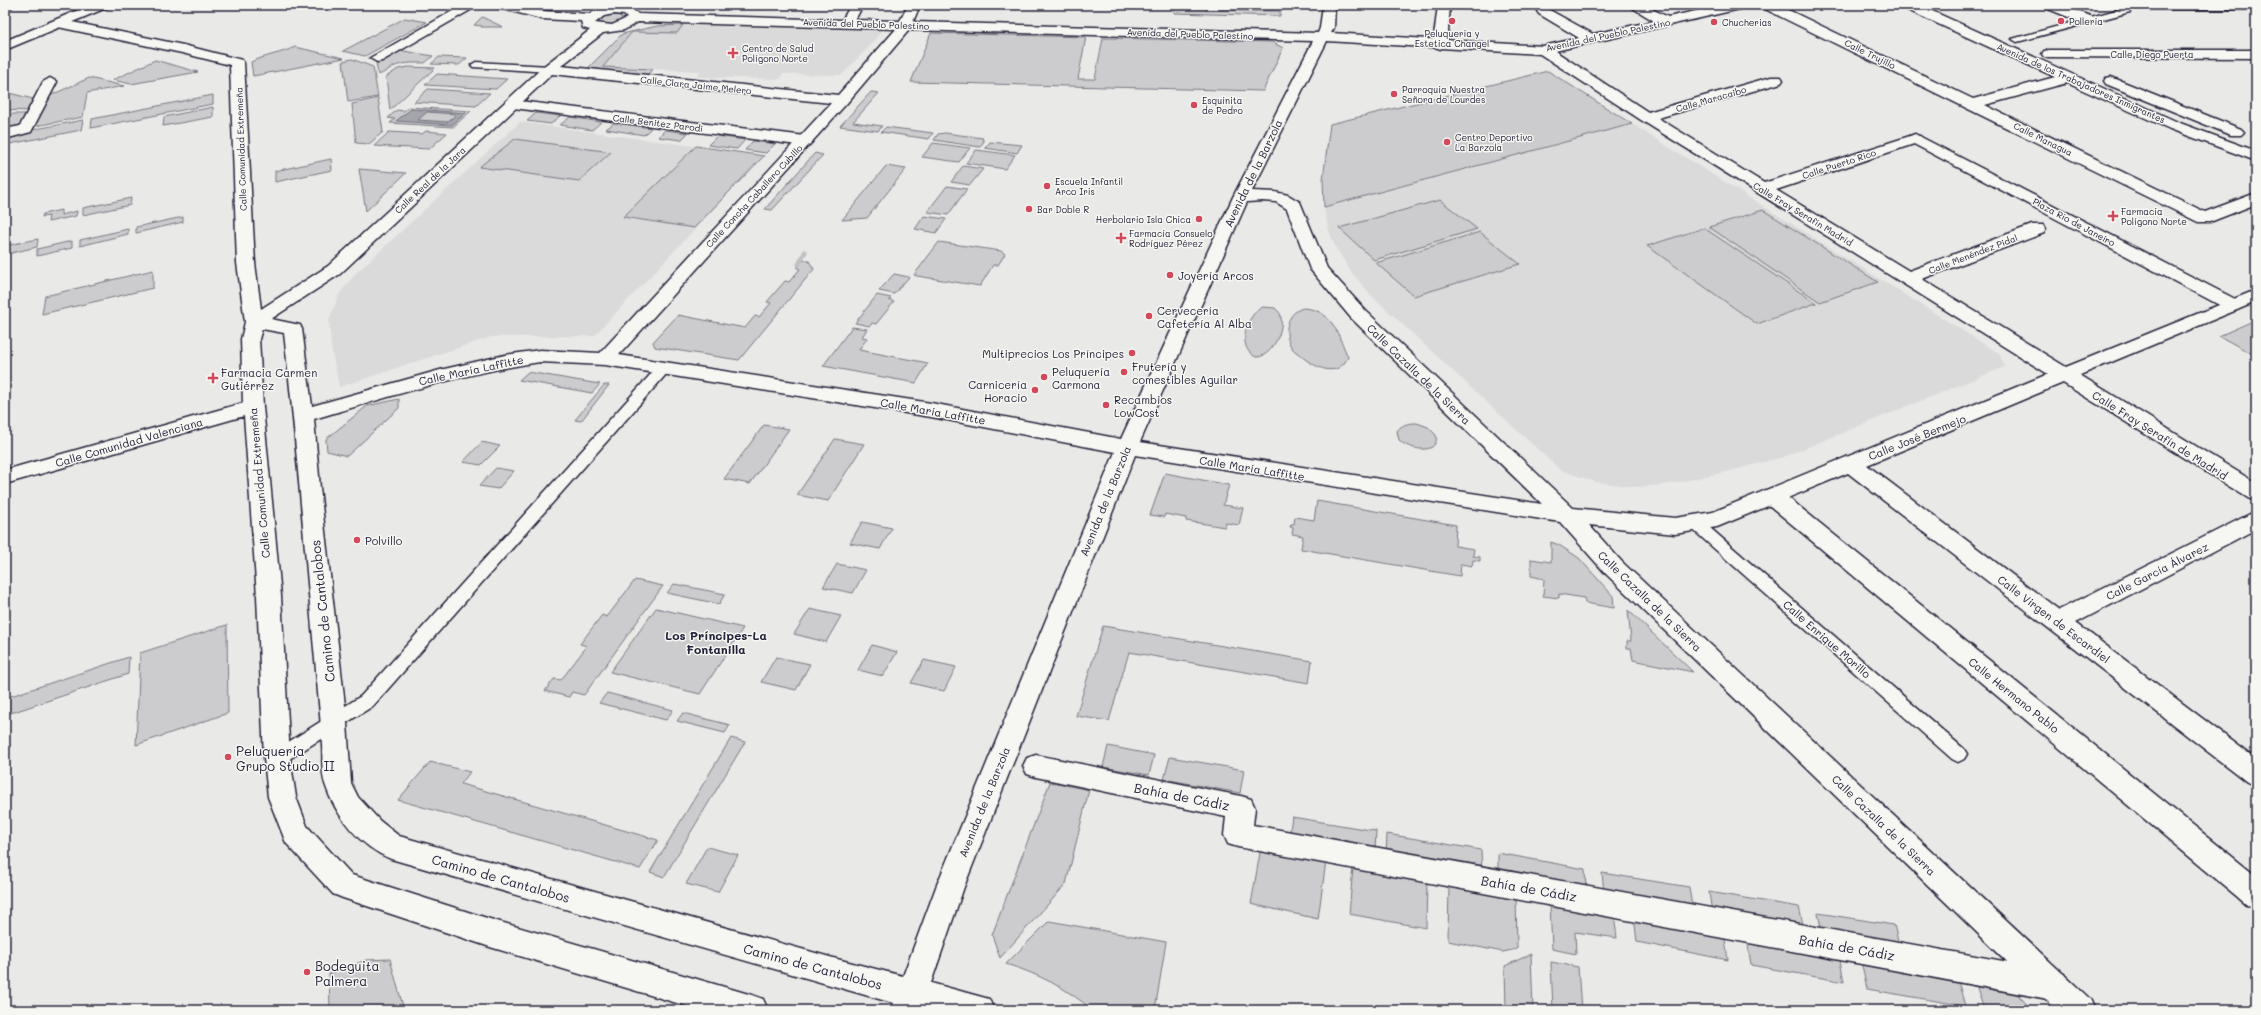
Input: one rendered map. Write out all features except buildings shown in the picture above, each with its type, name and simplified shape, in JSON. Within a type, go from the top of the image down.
[{"type":"street","points":[[5,7],[9,5]]},
{"type":"street","points":[[5,46],[101,5]]},
{"type":"street","points":[[377,58],[473,5]]},
{"type":"street","points":[[504,5],[542,15],[595,24],[622,26],[634,18],[631,13],[624,8],[600,13],[595,24]]},
{"type":"street","points":[[847,23],[857,5]]},
{"type":"street","name":"Calle Concha Caballero Cubillo","points":[[605,359],[731,219],[842,100],[903,29],[914,5]]},
{"type":"street","name":"Avenida de la Barzola","points":[[909,1001],[956,873],[1127,447],[1241,197],[1327,28],[1329,5]]},
{"type":"street","points":[[1440,45],[1444,5]]},
{"type":"street","points":[[1634,5],[1666,22]]},
{"type":"street","name":"Avenida del Pueblo Palestino","points":[[634,18],[847,23],[903,29],[1322,38],[1543,50],[1593,40],[1740,5]]},
{"type":"street","name":"Calle Trujillo","points":[[1768,5],[1972,104]]},
{"type":"street","name":"Avenida de los Trabajadores Inmigrantes","points":[[1908,5],[2175,126],[2256,156]]},
{"type":"street","name":"Avenida de los Trabajadores Inmigrantes","points":[[1939,5],[2084,69]]},
{"type":"street","points":[[2051,5],[2088,20]]},
{"type":"street","points":[[2130,7],[2256,5]]},
{"type":"street","points":[[1544,11],[1593,40]]},
{"type":"street","name":"Calle Comunidad Extremeña","points":[[58,23],[237,63],[242,143],[242,194],[254,322],[250,339],[253,407],[269,596],[277,758]]},
{"type":"street","name":"Calle Real de la Jara","points":[[254,322],[334,270],[512,104],[595,24]]},
{"type":"street","name":"Calle Fray Serafín Madrid","points":[[1543,50],[1646,117],[2065,376]]},
{"type":"street","name":"Calle Diego Puerta","points":[[2049,54],[2256,54]]},
{"type":"street","name":"Calle Clara Jaime Melero","points":[[549,69],[842,100]]},
{"type":"street","name":"Avenida de los Trabajadores Inmigrantes","points":[[2098,76],[2249,137]]},
{"type":"street","points":[[1972,104],[2068,78]]},
{"type":"street","name":"Calle Maracaibo","points":[[1646,117],[1776,80]]},
{"type":"street","points":[[5,134],[26,129],[50,82]]},
{"type":"street","name":"Calle Benitez Parodi","points":[[512,104],[805,141]]},
{"type":"street","name":"Calle Managua","points":[[1972,104],[2204,218],[2256,198]]},
{"type":"street","name":"Calle Puerto Rico","points":[[1762,189],[1916,139]]},
{"type":"street","name":"Plaza Río de Janeiro","points":[[1916,139],[2233,305]]},
{"type":"street","name":"Calle Cazalla de la Sierra","points":[[1241,197],[1268,195],[1286,200],[1294,206],[1319,269],[1358,314],[1566,516],[1614,568],[2079,1010]]},
{"type":"street","name":"Calle Menéndez Pidal","points":[[1908,278],[2038,229]]},
{"type":"street","name":"Calle José Bermejo","points":[[1566,516],[1675,526],[1696,524],[1717,519],[2065,376],[2256,295]]},
{"type":"street","points":[[254,322],[293,329],[303,415]]},
{"type":"street","name":"Calle María Laffitte","points":[[303,415],[447,374],[505,361],[540,356],[605,359],[931,410],[1127,447],[1566,516]]},
{"type":"street","name":"Calle Fray Serafín de Madrid","points":[[2065,376],[2247,477],[2256,494]]},
{"type":"street","name":"Calle Comunidad Valenciana","points":[[5,477],[253,407]]},
{"type":"street","name":"Camino de Cantalobos","points":[[303,415],[309,488],[334,723],[338,783],[348,805],[370,830],[391,846],[829,972],[909,1001],[978,1010]]},
{"type":"street","name":"Calle Virgen de Escardiel","points":[[1851,464],[2256,774]]},
{"type":"street","name":"Calle Hermano Pablo","points":[[1772,496],[2256,894]]},
{"type":"street","name":"Calle García Álvarez","points":[[2058,622],[2256,519]]},
{"type":"street","points":[[277,758],[282,797],[296,834],[343,885],[490,933],[752,1010]]},
{"type":"street","name":"Bahía de Cádiz","points":[[1036,766],[1241,808],[1238,835],[2053,985]]},
{"type":"lane","points":[[2017,39],[2130,7]]},
{"type":"lane","points":[[476,65],[549,69]]},
{"type":"lane","points":[[277,758],[367,701],[664,368]]},
{"type":"lane","name":"Calle Enrique Morillo","points":[[1696,524],[1958,754]]},
{"type":"shaded area","points":[[1174,5],[1206,5],[1206,10],[1280,11],[1280,16],[1174,13]]},
{"type":"shaded area","points":[[613,15],[621,16],[622,21],[608,25],[597,22],[601,17]]},
{"type":"shaded area","points":[[482,17],[503,27],[481,27],[482,26],[474,25]]},
{"type":"shaded area","points":[[405,18],[427,22],[365,56],[343,51]]},
{"type":"shaded area","name":"Centro de Salud Polígono Norte","points":[[683,25],[881,30],[877,38],[842,75],[783,74],[781,79],[697,77],[700,71],[654,69],[647,75],[588,68],[622,34],[657,26]]},
{"type":"shaded area","points":[[683,25],[677,33],[632,32],[603,67],[653,69],[647,75],[588,68],[622,34],[657,26]]},
{"type":"shaded area","points":[[931,33],[1086,37],[1078,79],[1095,79],[1103,38],[1272,42],[1283,48],[1263,91],[911,82]]},
{"type":"shaded area","points":[[295,47],[344,58],[253,76],[251,62]]},
{"type":"shaded area","points":[[398,50],[433,56],[425,63],[401,64],[378,75],[376,62]]},
{"type":"shaded area","points":[[439,57],[467,58],[459,65],[431,64]]},
{"type":"shaded area","points":[[352,59],[373,67],[378,97],[348,102],[343,61]]},
{"type":"shaded area","points":[[155,60],[198,72],[131,84],[113,80]]},
{"type":"shaded area","points":[[408,67],[435,68],[390,110],[386,77],[398,69]]},
{"type":"shaded area","name":"Centro Deportivo La Barzola","points":[[1548,71],[1632,124],[1324,207],[1323,179],[1330,124]]},
{"type":"shaded area","points":[[437,74],[507,79],[496,89],[425,85]]},
{"type":"shaded area","points":[[89,78],[124,86],[87,93],[83,117],[30,127],[45,98]]},
{"type":"shaded area","points":[[428,89],[490,93],[476,106],[414,102]]},
{"type":"shaded area","points":[[5,92],[37,100],[32,111],[5,110]]},
{"type":"shaded area","points":[[871,92],[879,93],[853,122],[882,126],[878,131],[840,126]]},
{"type":"shaded area","points":[[213,95],[213,104],[91,128],[92,119]]},
{"type":"shaded area","points":[[378,98],[383,132],[369,144],[356,143],[352,104]]},
{"type":"shaded area","points":[[213,107],[213,117],[163,126],[164,117]]},
{"type":"shaded area","points":[[408,107],[471,111],[453,127],[390,123],[395,119],[388,118],[397,110],[404,111]]},
{"type":"shaded area","points":[[411,109],[466,113],[452,125],[396,121]],"holes":[[[427,112],[456,115],[447,122],[418,120]]]},
{"type":"shaded area","points":[[536,113],[560,116],[551,124],[527,121]]},
{"type":"shaded area","points":[[5,114],[30,114],[22,129],[5,132]]},
{"type":"shaded area","points":[[570,117],[601,122],[592,130],[560,125]]},
{"type":"shaded area","points":[[83,120],[81,130],[5,145],[5,135]]},
{"type":"shaded area","points":[[520,122],[764,156],[594,336],[491,337],[339,387],[331,346],[329,320],[340,293],[356,273]]},
{"type":"shaded area","points":[[614,123],[651,128],[644,135],[606,129]]},
{"type":"shaded area","points":[[1632,124],[2000,354],[2004,367],[1783,457],[1726,472],[1664,485],[1637,487],[1596,482],[1560,470],[1373,297],[1351,272],[1335,246],[1328,228],[1324,207]]},
{"type":"shaded area","points":[[886,127],[933,133],[929,139],[881,132]]},
{"type":"shaded area","points":[[665,130],[688,133],[681,140],[658,137]]},
{"type":"shaded area","points":[[426,131],[447,133],[429,149],[374,146],[389,132],[422,134]]},
{"type":"shaded area","points":[[945,133],[983,138],[982,140],[984,141],[980,147],[934,140],[938,134]]},
{"type":"shaded area","points":[[717,136],[745,140],[737,149],[708,145]]},
{"type":"shaded area","points":[[515,139],[611,152],[579,181],[479,167]]},
{"type":"shaded area","points":[[753,141],[775,144],[766,153],[745,150]]},
{"type":"shaded area","points":[[990,142],[1022,145],[1017,153],[985,148]]},
{"type":"shaded area","points":[[933,143],[970,148],[959,162],[922,157]]},
{"type":"shaded area","points":[[696,146],[764,156],[694,228],[623,217]]},
{"type":"shaded area","points":[[976,150],[1015,155],[1005,169],[966,163]]},
{"type":"shaded area","points":[[815,153],[823,155],[772,210],[765,209]]},
{"type":"shaded area","points":[[331,159],[332,170],[275,182],[275,171]]},
{"type":"shaded area","points":[[886,166],[906,169],[867,218],[842,220]]},
{"type":"shaded area","points":[[963,166],[983,169],[970,185],[951,182]]},
{"type":"shaded area","points":[[359,169],[406,173],[366,211]]},
{"type":"shaded area","points":[[947,186],[967,189],[948,215],[927,212]]},
{"type":"shaded area","points":[[131,198],[130,205],[83,215],[83,208]]},
{"type":"shaded area","points":[[1440,200],[1477,229],[1374,260],[1339,228]]},
{"type":"shaded area","points":[[61,210],[61,215],[77,211],[76,216],[48,222],[49,216],[42,217],[43,214]]},
{"type":"shaded area","points":[[1763,210],[1878,282],[1820,302],[1709,227]]},
{"type":"shaded area","points":[[924,216],[946,219],[936,233],[915,229]]},
{"type":"shaded area","points":[[183,217],[183,222],[136,233],[136,227]]},
{"type":"shaded area","points":[[1704,228],[1816,303],[1757,324],[1647,246]]},
{"type":"shaded area","points":[[128,229],[128,234],[80,246],[80,240]]},
{"type":"shaded area","points":[[1480,232],[1520,264],[1414,296],[1376,263]]},
{"type":"shaded area","points":[[38,239],[37,247],[7,254],[9,245]]},
{"type":"shaded area","points":[[72,241],[72,248],[37,256],[37,249]]},
{"type":"shaded area","points":[[939,242],[1001,251],[1005,254],[998,265],[993,265],[980,286],[914,275]]},
{"type":"shaded area","points":[[803,260],[809,261],[814,269],[739,360],[655,347],[653,342],[678,315],[745,328],[755,316],[759,317],[771,303],[767,302],[785,281],[789,282],[800,269],[797,268]]},
{"type":"shaded area","points":[[153,270],[153,288],[42,314],[45,296]]},
{"type":"shaded area","points":[[894,274],[909,277],[894,294],[879,291]]},
{"type":"shaded area","points":[[877,295],[891,298],[889,300],[894,302],[876,324],[872,323],[870,326],[855,323]]},
{"type":"shaded area","points":[[1263,307],[1275,308],[1279,312],[1281,323],[1278,336],[1271,349],[1262,356],[1256,357],[1250,353],[1246,346],[1246,331],[1252,316]]},
{"type":"shaded area","points":[[1304,308],[1322,313],[1337,332],[1348,357],[1338,368],[1332,370],[1319,367],[1292,348],[1287,336],[1288,324],[1294,313]]},
{"type":"shaded area","points":[[2255,320],[2256,356],[2219,336]]},
{"type":"shaded area","points":[[852,327],[867,329],[862,337],[867,338],[859,350],[928,363],[916,383],[823,366]]},
{"type":"shaded area","points":[[528,372],[600,384],[592,393],[519,380]]},
{"type":"shaded area","points":[[604,385],[609,385],[581,421],[575,420]]},
{"type":"shaded area","points":[[399,399],[399,408],[347,456],[327,451],[326,439],[367,406]]},
{"type":"shaded area","points":[[1417,423],[1428,427],[1436,435],[1436,442],[1433,446],[1422,449],[1416,448],[1403,444],[1399,440],[1397,431],[1401,427],[1406,424]]},
{"type":"shaded area","points":[[764,425],[789,429],[750,484],[724,479]]},
{"type":"shaded area","points":[[835,439],[864,444],[828,501],[797,495]]},
{"type":"shaded area","points":[[482,442],[500,446],[481,465],[463,462]]},
{"type":"shaded area","points":[[496,468],[514,471],[498,489],[479,486]]},
{"type":"shaded area","points":[[1165,473],[1229,485],[1223,505],[1243,508],[1239,525],[1226,523],[1225,527],[1186,521],[1186,518],[1165,514],[1164,517],[1150,515]]},
{"type":"shaded area","points":[[1317,501],[1456,525],[1455,546],[1474,549],[1473,556],[1480,557],[1480,561],[1473,560],[1472,566],[1461,564],[1460,576],[1301,549],[1303,536],[1292,534],[1293,528],[1290,527],[1291,524],[1294,524],[1295,517],[1314,520]]},
{"type":"shaded area","points":[[862,522],[892,528],[880,549],[850,543]]},
{"type":"shaded area","points":[[1551,542],[1559,545],[1579,558],[1613,596],[1614,608],[1585,603],[1584,598],[1559,594],[1559,598],[1543,596],[1544,579],[1531,576],[1531,559],[1551,562]]},
{"type":"shaded area","points":[[837,564],[866,570],[853,593],[823,587]]},
{"type":"shaded area","points":[[635,580],[663,586],[584,695],[572,692],[569,697],[545,691],[554,679],[561,680],[587,646],[580,644],[602,615],[607,617]]},
{"type":"shaded area","points":[[674,584],[725,594],[719,604],[667,593]]},
{"type":"shaded area","points":[[656,608],[743,628],[700,694],[610,672]]},
{"type":"shaded area","points":[[810,609],[841,616],[826,642],[794,634]]},
{"type":"shaded area","points":[[1628,610],[1693,672],[1633,660],[1631,648],[1627,648],[1627,641],[1631,641]]},
{"type":"shaded area","points":[[227,625],[228,713],[136,745],[140,653]]},
{"type":"shaded area","points":[[1103,626],[1312,661],[1309,683],[1129,652],[1109,721],[1076,716]]},
{"type":"shaded area","points":[[872,645],[897,652],[883,676],[858,670]]},
{"type":"shaded area","points":[[129,657],[128,674],[5,715],[5,698]]},
{"type":"shaded area","points":[[776,657],[810,664],[796,690],[761,682]]},
{"type":"shaded area","points":[[924,660],[956,667],[944,691],[911,683]]},
{"type":"shaded area","points":[[607,693],[673,710],[666,720],[599,703]]},
{"type":"shaded area","points":[[683,713],[730,725],[725,733],[677,721]]},
{"type":"shaded area","points":[[731,738],[745,742],[664,877],[650,872]]},
{"type":"shaded area","points":[[1108,746],[1154,755],[1149,775],[1103,767]]},
{"type":"shaded area","points":[[1170,757],[1244,770],[1240,793],[1164,779]]},
{"type":"shaded area","points":[[430,762],[470,772],[461,784],[658,840],[640,869],[398,800]]},
{"type":"shaded area","points":[[1050,782],[1089,790],[1066,884],[1000,958],[992,935]]},
{"type":"shaded area","points":[[1292,817],[1376,831],[1375,851],[1289,837]]},
{"type":"shaded area","points":[[1387,834],[1481,850],[1482,871],[1386,854]]},
{"type":"shaded area","points":[[707,847],[738,855],[718,892],[686,884]]},
{"type":"shaded area","points":[[1261,847],[1326,861],[1318,919],[1251,904]]},
{"type":"shaded area","points":[[1498,853],[1585,869],[1586,890],[1498,873]]},
{"type":"shaded area","points":[[1353,867],[1427,880],[1426,928],[1349,914]]},
{"type":"shaded area","points":[[1602,873],[1689,887],[1692,907],[1604,892]]},
{"type":"shaded area","points":[[1449,882],[1516,894],[1517,949],[1503,952],[1448,941]]},
{"type":"shaded area","points":[[1709,892],[1799,907],[1804,929],[1712,913]]},
{"type":"shaded area","points":[[1550,903],[1614,914],[1617,938],[1575,932],[1576,954],[1552,949]]},
{"type":"shaded area","points":[[1818,913],[1894,925],[1899,945],[1822,932]]},
{"type":"shaded area","points":[[1634,917],[1724,933],[1728,960],[1637,942]]},
{"type":"shaded area","points":[[1049,921],[1166,942],[1155,1010],[1092,1010],[1073,995],[1052,982],[1006,964]]},
{"type":"shaded area","points":[[1747,938],[1839,955],[1844,982],[1751,965]]},
{"type":"shaded area","points":[[1531,954],[1533,1010],[1506,1010],[1505,966]]},
{"type":"shaded area","points":[[1860,957],[1956,974],[1965,1006],[1867,989]]},
{"type":"shaded area","points":[[390,959],[404,1010],[330,1010],[329,974],[366,960]]},
{"type":"shaded area","points":[[1551,962],[1578,967],[1581,1010],[1553,1010]]},
{"type":"shaded area","points":[[1974,978],[2007,983],[2032,1010],[2004,1010],[1983,1007]]},
{"type":"tunnel","points":[[800,257],[804,259]]},
{"type":"place","name":"Peluqueria y Estetica Changel","points":[[1452,21]]},
{"type":"place","name":"Polleria","points":[[2061,21]]},
{"type":"place","name":"Chucherias","points":[[1714,22]]},
{"type":"place","name":"Centro de Salud Polígono Norte","points":[[733,53]]},
{"type":"place","name":"Parroquia Nuestra Señora de Lourdes","points":[[1394,94]]},
{"type":"place","name":"Esquinita de Pedro","points":[[1194,105]]},
{"type":"place","name":"Centro Deportivo La Barzola","points":[[1447,142]]},
{"type":"place","name":"Escuela Infantil Arco Iris","points":[[1047,186]]},
{"type":"place","name":"Bar Doble R","points":[[1029,209]]},
{"type":"place","name":"Farmacia Polígono Norte","points":[[2113,216]]},
{"type":"place","name":"Herbolario Isla Chica","points":[[1199,219]]},
{"type":"place","name":"Farmacia Consuelo Rodríguez Pérez","points":[[1121,238]]},
{"type":"place","name":"Joyería Arcos","points":[[1170,275]]},
{"type":"place","name":"Cervecería Cafetería Al Alba","points":[[1149,316]]},
{"type":"place","name":"Multiprecios Los Príncipes","points":[[1132,353]]},
{"type":"place","name":"Frutería y comestibles Aguilar","points":[[1124,372]]},
{"type":"place","name":"Peluquería Carmona","points":[[1044,377]]},
{"type":"place","name":"Farmacia Carmen Gutiérrez","points":[[213,378]]},
{"type":"place","name":"Carnicería Horacio","points":[[1035,390]]},
{"type":"place","name":"Recambios LowCost","points":[[1106,405]]},
{"type":"place","name":"Polvillo","points":[[357,540]]},
{"type":"place","name":"Peluquería Grupo Studio II","points":[[228,757]]},
{"type":"place","name":"Bodeguita Palmera","points":[[307,972]]},
{"type":"district","name":"Los Príncipes-La Fontanilla","points":[[716,642]]}]
